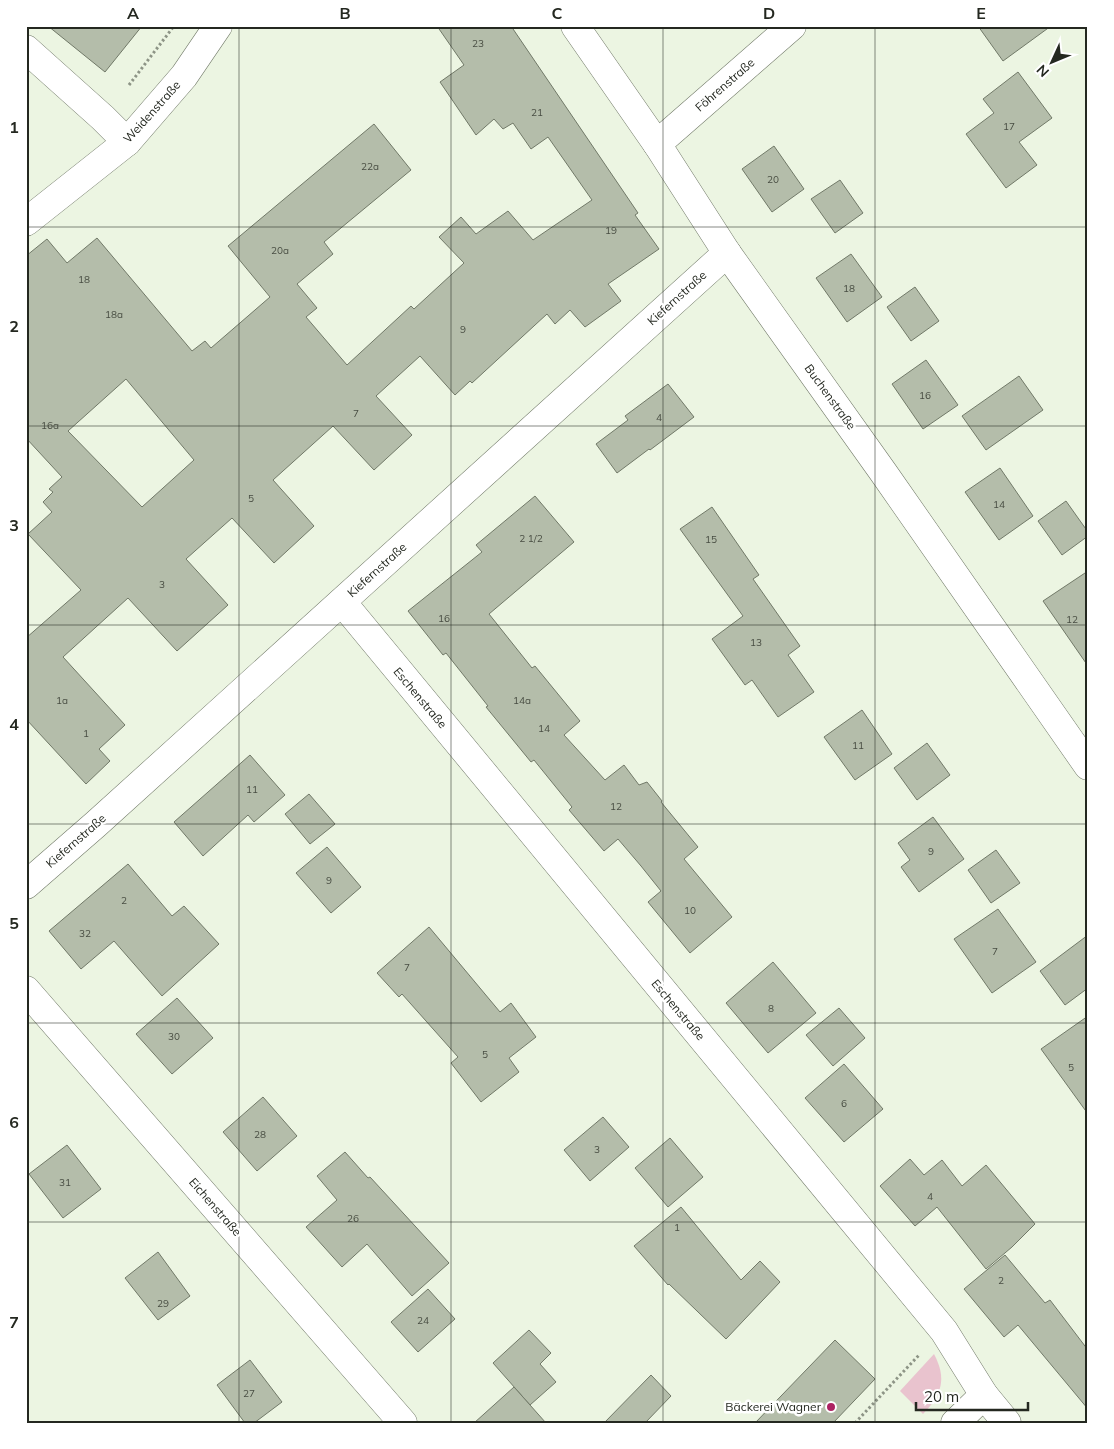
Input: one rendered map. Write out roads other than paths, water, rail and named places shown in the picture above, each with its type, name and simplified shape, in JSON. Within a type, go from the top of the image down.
[{"type":"street","name":"Weidenstraße","points":[[26,222],[127,142],[184,76],[218,26]]},
{"type":"street","name":"Buchenstraße","points":[[575,26],[657,144],[727,253],[883,472],[1088,766]]},
{"type":"street","name":"Föhrenstraße","points":[[657,144],[792,26]]},
{"type":"street","points":[[26,48],[127,142]]},
{"type":"street","name":"Kiefernstraße","points":[[26,885],[96,824],[727,253]]},
{"type":"street","name":"Eschenstraße","points":[[342,602],[944,1331],[984,1395],[1007,1423]]},
{"type":"street","name":"Eichenstraße","points":[[26,990],[403,1423]]},
{"type":"street","points":[[954,1423],[984,1395]]},
{"type":"place","name":"Bäckerei Wagner","points":[[831,1407]]}]
